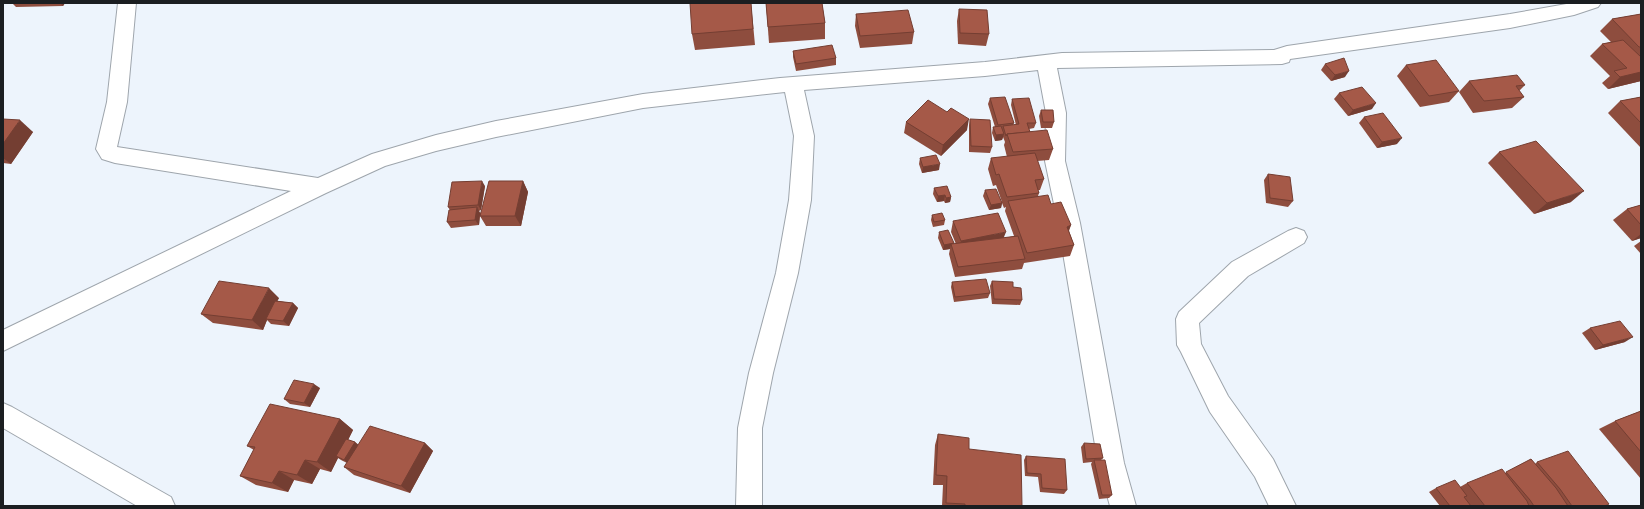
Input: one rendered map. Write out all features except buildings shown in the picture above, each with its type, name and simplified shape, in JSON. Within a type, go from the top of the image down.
[{"type":"street","points":[[127,3],[117,102],[106,148],[109,153],[319,187]]},
{"type":"street","points":[[3,341],[319,187],[379,160],[436,143],[496,129],[643,101],[792,84],[985,69],[1062,60],[1282,57],[1281,54],[1287,53],[1510,21],[1574,9],[1592,3]]},
{"type":"street","points":[[1046,62],[1056,113],[1055,160],[1069,223],[1111,463],[1123,506]]},
{"type":"street","points":[[749,506],[750,428],[760,373],[787,273],[800,200],[804,136],[792,84]]},
{"type":"street","points":[[1283,506],[1264,468],[1219,404],[1190,345],[1187,319],[1240,269],[1296,237]]},
{"type":"street","points":[[3,415],[162,506]]}]
